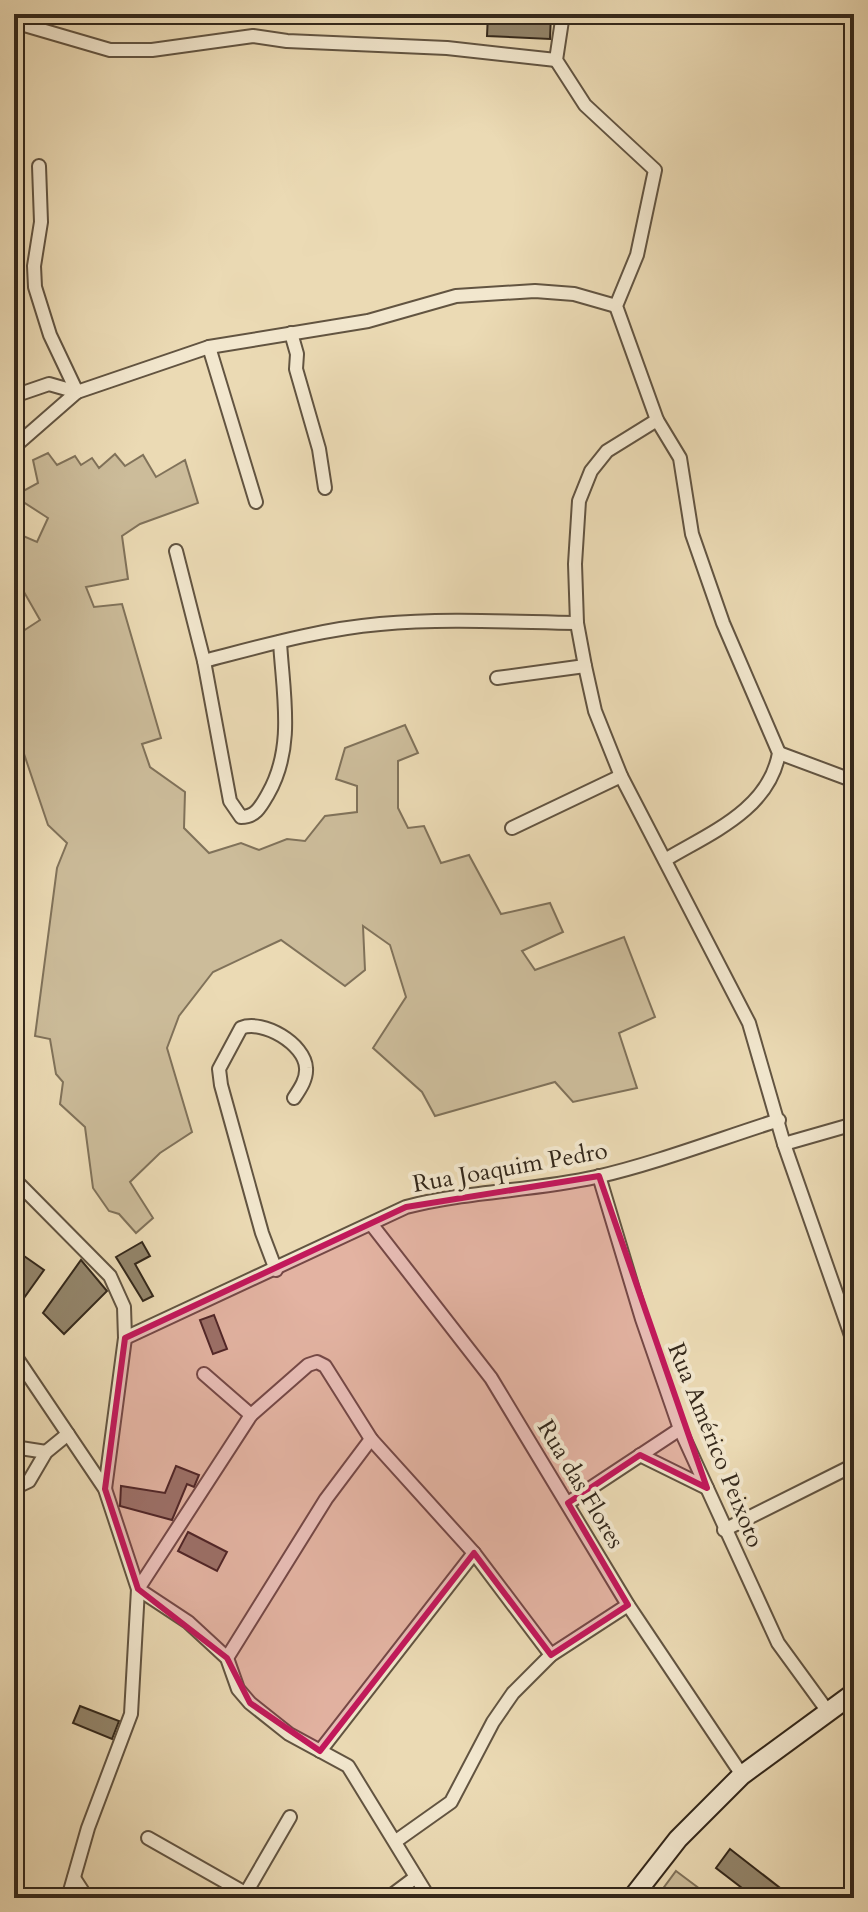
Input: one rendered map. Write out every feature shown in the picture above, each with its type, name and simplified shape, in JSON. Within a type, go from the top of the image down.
[{"type":"main road","points":[[632,1898],[678,1839],[742,1775],[854,1693]]},
{"type":"street","points":[[563,14],[556,60],[585,105],[655,170],[637,255],[616,306],[657,420],[680,458],[692,534],[723,623],[779,753],[775,773],[760,796],[738,816],[665,860]]},
{"type":"street","points":[[14,22],[110,50],[152,50],[253,36],[287,41],[447,48],[556,60]]},
{"type":"street","points":[[39,166],[41,222],[34,266],[35,287],[50,335],[77,392]]},
{"type":"street","points":[[14,447],[77,392],[209,347],[368,321],[456,296],[535,291],[574,294],[616,306]]},
{"type":"street","points":[[291,333],[297,354],[296,369],[319,449],[325,488]]},
{"type":"street","points":[[209,347],[256,502]]},
{"type":"street","points":[[14,396],[49,384],[77,392]]},
{"type":"street","points":[[657,420],[607,451],[591,471],[579,501],[575,564],[577,623],[585,666],[595,711],[621,776],[749,1023],[784,1144],[854,1344]]},
{"type":"street","points":[[176,551],[204,661],[230,801],[235,813],[248,817],[261,807],[283,760],[286,737],[280,642]]},
{"type":"street","points":[[204,661],[280,642],[378,624],[479,621],[577,623]]},
{"type":"street","points":[[497,678],[585,666]]},
{"type":"street","points":[[779,753],[854,781]]},
{"type":"street","points":[[512,828],[621,776]]},
{"type":"street","points":[[276,1270],[262,1233],[221,1085],[219,1069],[241,1028],[256,1026],[286,1039],[302,1053],[306,1077],[294,1098]]},
{"type":"street","name":"Rua Joaquim Pedro","points":[[125,1338],[406,1207],[444,1198],[533,1190],[599,1176],[779,1120]]},
{"type":"street","points":[[784,1144],[854,1124]]},
{"type":"street","name":"Rua Américo Peixoto","points":[[599,1176],[642,1319],[680,1429],[724,1530],[787,1659],[829,1713]]},
{"type":"street","points":[[14,1179],[110,1276],[124,1307],[125,1338],[105,1489]]},
{"type":"street","name":"Rua das Flores","points":[[372,1225],[491,1378],[628,1605],[742,1775]]},
{"type":"street","points":[[14,1354],[105,1489],[138,1589],[131,1714],[88,1828],[68,1898]]},
{"type":"street","points":[[138,1589],[251,1415],[308,1365],[317,1362],[325,1366],[371,1439],[474,1553],[551,1655]]},
{"type":"street","points":[[204,1374],[251,1415]]},
{"type":"street","points":[[568,1503],[680,1429]]},
{"type":"street","points":[[14,1488],[29,1481],[46,1452],[68,1434]]},
{"type":"street","points":[[227,1658],[326,1499],[371,1439]]},
{"type":"street","points":[[14,1447],[46,1452]]},
{"type":"street","points":[[640,1455],[707,1488]]},
{"type":"street","points":[[724,1530],[854,1465]]},
{"type":"street","points":[[320,1751],[474,1553]]},
{"type":"street","points":[[138,1589],[188,1622],[227,1658],[238,1689],[250,1703],[289,1734],[348,1766],[429,1898]]},
{"type":"street","points":[[396,1841],[451,1802],[502,1706],[551,1655],[628,1605]]},
{"type":"street","points":[[148,1838],[244,1896],[290,1817]]},
{"type":"street","points":[[388,1898],[416,1877]]},
{"type":"street","points":[[74,1878],[87,1898]]},
{"type":"highlighted area","points":[[599,1176],[707,1488],[640,1455],[568,1503],[628,1605],[551,1655],[474,1553],[320,1751],[250,1703],[227,1658],[138,1589],[105,1489],[125,1338],[406,1207]]},
{"type":"shaded area","points":[[48,453],[57,465],[75,456],[81,465],[92,458],[99,468],[115,454],[125,466],[143,455],[156,477],[185,460],[198,503],[140,524],[122,536],[128,579],[86,587],[94,607],[122,604],[161,738],[142,744],[150,767],[185,792],[184,828],[209,853],[241,843],[259,850],[287,839],[305,841],[325,816],[357,812],[357,786],[336,779],[345,748],[405,725],[418,753],[398,761],[398,808],[408,828],[424,826],[441,863],[469,855],[501,914],[550,903],[563,932],[522,951],[535,970],[624,937],[655,1017],[619,1033],[637,1088],[573,1102],[555,1082],[435,1116],[422,1092],[373,1048],[406,997],[390,945],[363,926],[365,970],[345,986],[281,940],[213,972],[179,1016],[167,1048],[192,1132],[160,1153],[130,1182],[153,1218],[136,1233],[119,1214],[109,1211],[93,1188],[85,1127],[60,1104],[63,1082],[56,1074],[50,1039],[35,1036],[57,868],[67,843],[48,825],[20,742],[14,637],[40,620],[24,592],[14,593],[14,532],[37,542],[48,518],[14,496],[38,483],[33,460]]},
{"type":"shaded area","points":[[676,1871],[712,1898],[656,1898]]},
{"type":"building","points":[[488,14],[551,14],[550,39],[487,36]]},
{"type":"building","points":[[142,1242],[150,1256],[135,1264],[153,1296],[143,1301],[116,1257]]},
{"type":"building","points":[[14,1249],[44,1270],[14,1312]]},
{"type":"building","points":[[81,1260],[107,1291],[64,1334],[43,1313]]},
{"type":"building","points":[[214,1315],[227,1349],[213,1354],[200,1320]]},
{"type":"building","points":[[176,1466],[199,1475],[194,1487],[187,1484],[172,1520],[120,1506],[121,1486],[165,1493]]},
{"type":"building","points":[[188,1532],[227,1552],[217,1571],[178,1551]]},
{"type":"building","points":[[80,1706],[119,1721],[112,1739],[73,1723]]},
{"type":"building","points":[[730,1849],[793,1898],[755,1898],[716,1868]]}]
